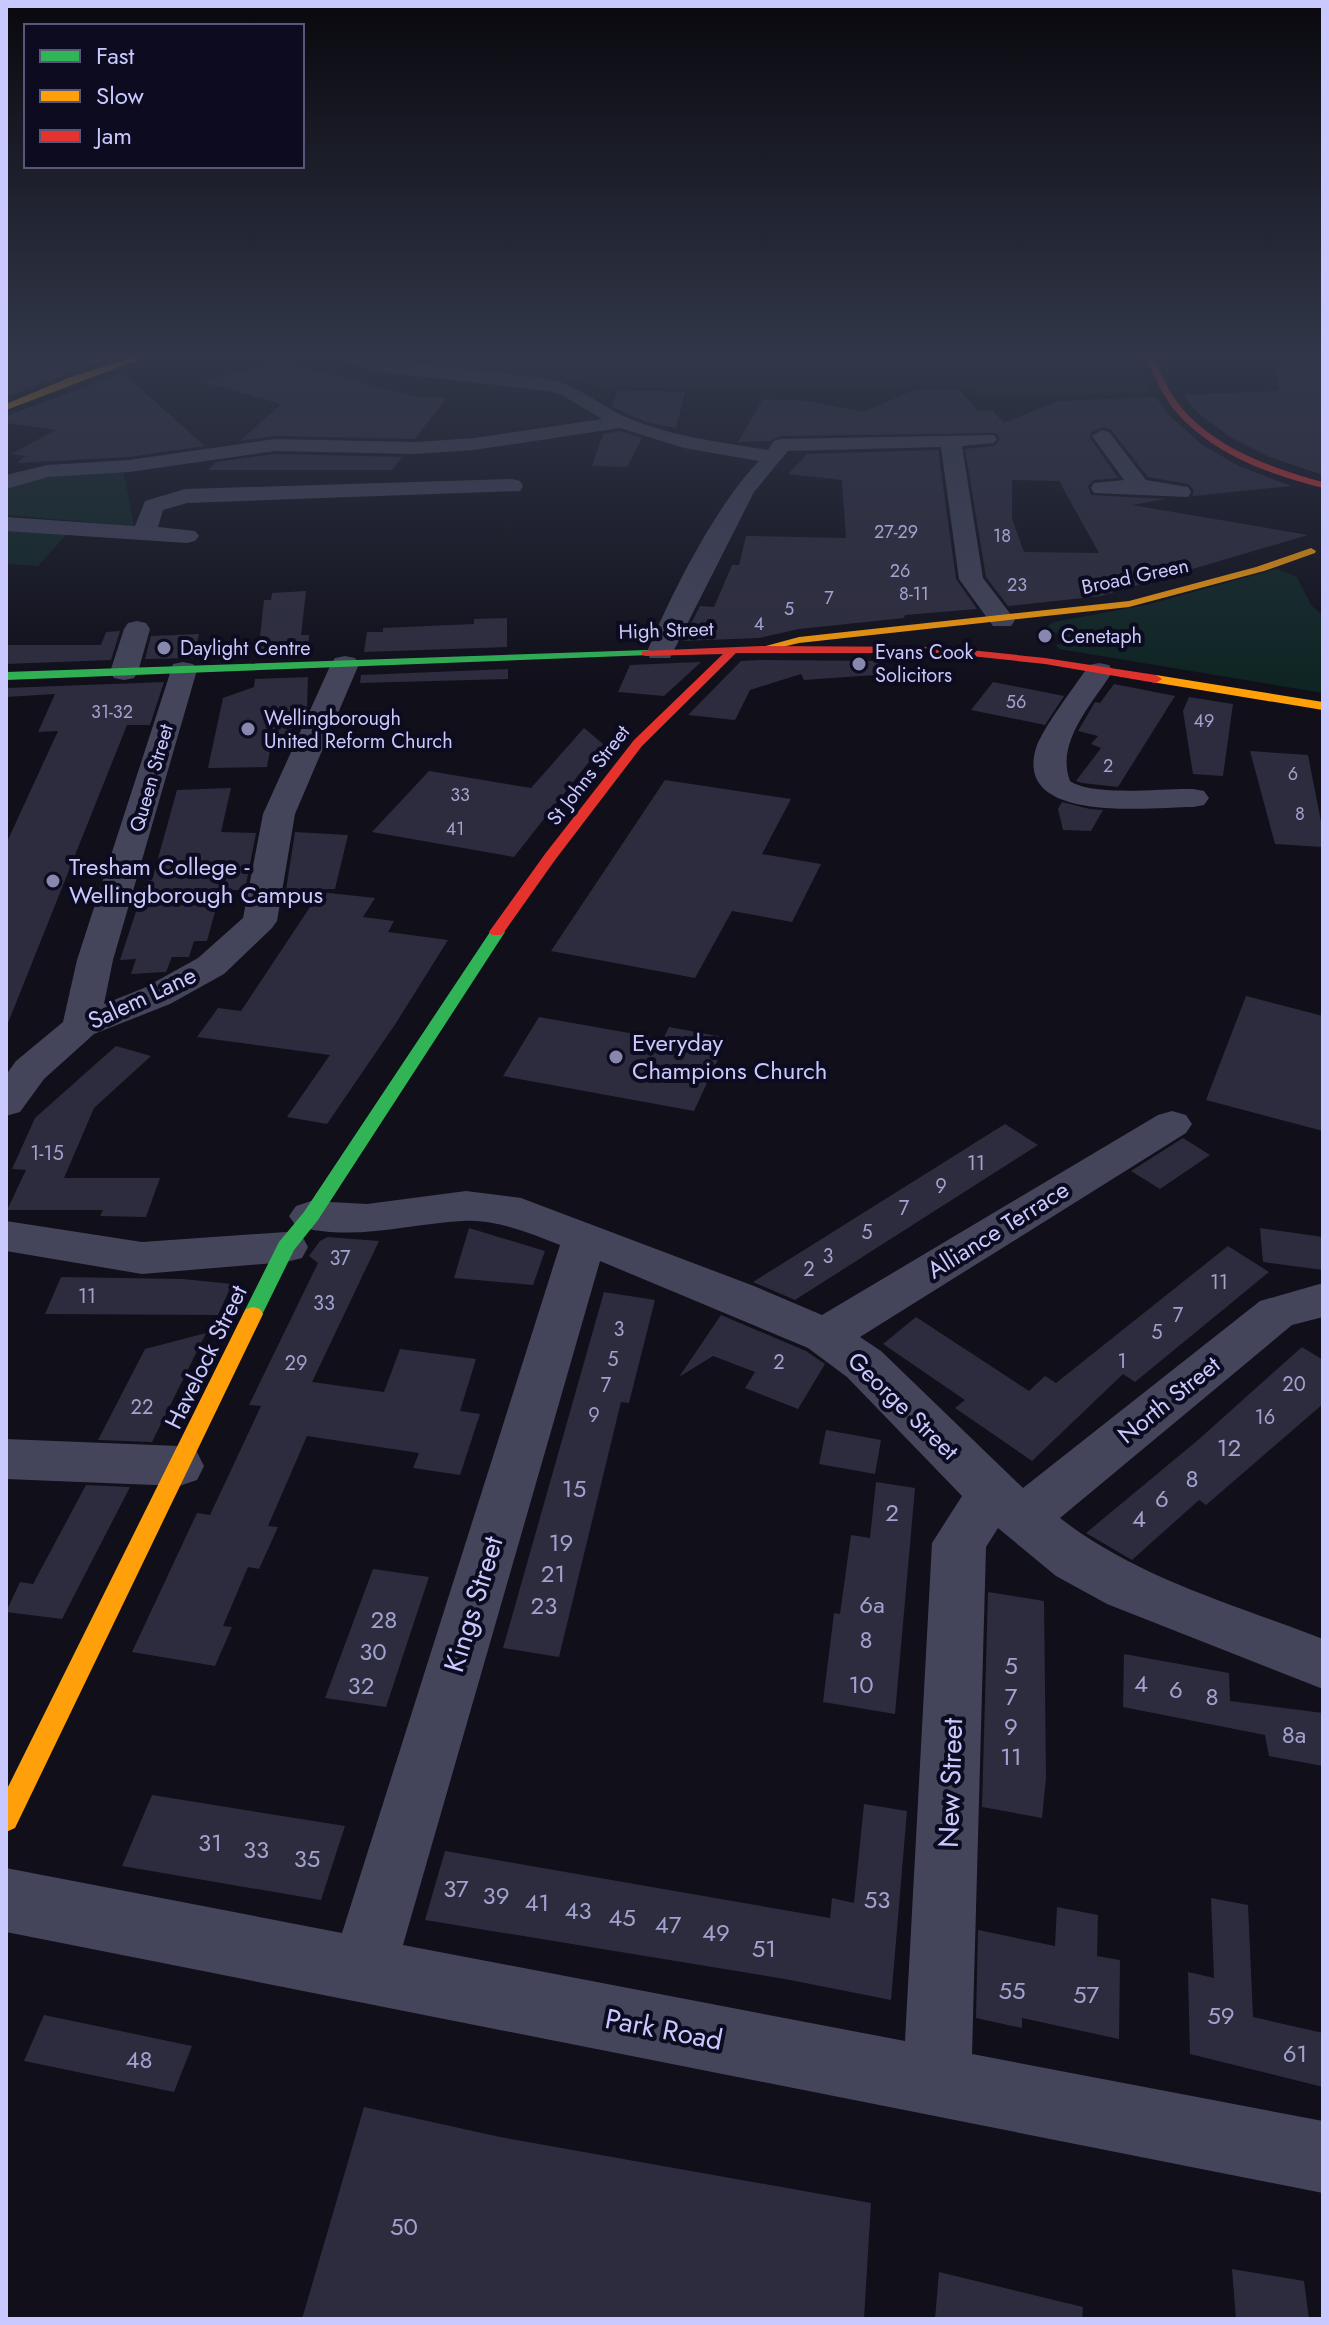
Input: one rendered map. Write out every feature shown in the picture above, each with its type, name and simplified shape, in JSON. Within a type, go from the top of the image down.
[{"type":"street","points":[[6,482],[47,471],[121,466]]},
{"type":"street","points":[[660,652],[672,622],[744,489],[764,466]]},
{"type":"street","points":[[955,466],[971,579],[1010,619],[1007,639],[1045,661]]},
{"type":"street","points":[[1125,466],[1139,486]]},
{"type":"street","points":[[1265,466],[1321,500]]},
{"type":"street","points":[[1269,466],[1323,485]]},
{"type":"street","points":[[144,535],[153,506],[185,496],[512,486]]},
{"type":"street","points":[[1102,488],[1139,486],[1180,492]]},
{"type":"street","points":[[6,524],[187,536]]},
{"type":"street","name":"Broad Green","points":[[761,649],[799,640],[1129,604],[1260,569],[1288,566],[1315,554]]},
{"type":"street","name":"Broad Green","points":[[942,650],[976,630],[1010,619]]},
{"type":"street","points":[[124,672],[137,629]]},
{"type":"street","name":"High Street","points":[[6,676],[761,649],[942,650],[1045,661],[1323,706]]},
{"type":"street","name":"St Johns Street","points":[[490,939],[640,741],[710,677],[733,650]]},
{"type":"street","name":"Salem Lane","points":[[6,1103],[29,1070],[81,1026],[157,996],[211,966],[260,921],[279,814],[345,664]]},
{"type":"street","name":"Queen Street","points":[[81,1026],[95,960],[183,670]]},
{"type":"street","points":[[1099,671],[1048,755],[1056,784],[1061,790],[1084,796],[1193,798]]},
{"type":"street","name":"Havelock Street","points":[[6,1819],[179,1466],[299,1232],[490,939]]},
{"type":"street","name":"Alliance Terrace","points":[[825,1336],[1172,1124]]},
{"type":"street","name":"George Street","points":[[6,1236],[142,1258],[367,1219],[466,1206],[521,1213],[738,1298],[825,1336],[864,1364],[1008,1506],[1075,1560],[1126,1588],[1323,1664]]},
{"type":"street","name":"Kings Street","points":[[363,1970],[584,1238]]},
{"type":"street","name":"North Street","points":[[1008,1506],[1276,1313],[1323,1300]]},
{"type":"street","points":[[6,1459],[179,1466]]},
{"type":"street","name":"New Street","points":[[937,2082],[959,1543],[1008,1506]]},
{"type":"street","name":"Park Road","points":[[6,1900],[1323,2157]]},
{"type":"green space","points":[[123,469],[134,526],[6,515],[6,489],[35,476]]},
{"type":"green space","points":[[6,530],[68,533],[38,566],[6,564]]},
{"type":"green space","points":[[1277,569],[1297,577],[1311,605],[1323,616],[1323,693],[1059,649],[1056,645],[1064,642],[1065,636],[1047,630],[1054,622],[1146,605]]},
{"type":"building","points":[[212,466],[395,466],[392,470],[208,470]]},
{"type":"building","points":[[795,466],[940,466],[956,579],[977,609],[799,629],[759,638],[682,641],[700,606],[714,607],[732,565],[739,565],[746,536],[846,538],[842,480],[788,474]]},
{"type":"building","points":[[968,466],[1110,466],[1118,478],[1094,480],[1088,486],[1091,495],[1165,499],[1132,505],[1308,535],[1101,596],[1008,606],[986,577]],"holes":[[[1012,480],[1059,481],[1099,553],[1024,552],[1012,519]]]},
{"type":"building","points":[[1140,466],[1240,466],[1291,486],[1192,496],[1194,490],[1188,484],[1148,477]]},
{"type":"building","points":[[1298,466],[1323,466],[1323,475]]},
{"type":"building","points":[[306,591],[301,635],[309,635],[308,654],[258,655],[264,600],[271,600],[272,593]]},
{"type":"building","points":[[507,618],[507,647],[364,652],[367,632],[383,632],[383,628],[474,624],[474,619]]},
{"type":"building","points":[[120,631],[111,660],[6,664],[6,645],[101,645],[106,632]]},
{"type":"building","name":"Daylight Centre","points":[[199,634],[193,658],[145,659],[151,636]]},
{"type":"building","points":[[741,661],[882,661],[875,675],[804,680],[801,674],[750,690],[735,720],[688,715]]},
{"type":"building","points":[[701,662],[664,696],[618,692],[630,665]]},
{"type":"building","points":[[508,669],[508,679],[360,683],[361,675]]},
{"type":"building","name":"Wellingborough United Reform Church","points":[[308,677],[307,710],[302,721],[271,745],[267,767],[208,768],[223,698],[254,687],[255,679]]},
{"type":"building","points":[[164,682],[150,725],[127,725],[6,1028],[6,844],[58,731],[38,732],[55,694],[6,697],[6,688]]},
{"type":"building","points":[[993,682],[1064,696],[1045,725],[971,710]]},
{"type":"building","points":[[1114,684],[1175,696],[1118,787],[1076,781],[1101,748],[1091,744],[1098,736],[1078,731],[1095,702],[1100,703]]},
{"type":"building","points":[[1189,697],[1233,704],[1223,776],[1193,774],[1183,711]]},
{"type":"building","points":[[584,728],[603,744],[514,857],[372,832],[429,771],[531,788]]},
{"type":"building","points":[[1250,751],[1308,755],[1323,832],[1323,847],[1275,844]]},
{"type":"building","points":[[665,780],[791,799],[762,854],[821,864],[792,922],[732,911],[695,978],[551,951]]},
{"type":"building","points":[[231,788],[221,832],[256,833],[245,890],[221,890],[207,941],[194,941],[189,957],[172,957],[166,972],[131,974],[136,959],[120,960],[146,881],[152,880],[177,790]]},
{"type":"building","points":[[1062,802],[1103,810],[1091,831],[1063,830],[1058,809]]},
{"type":"building","points":[[295,832],[348,835],[335,889],[286,890]]},
{"type":"building","points":[[320,892],[375,898],[363,917],[394,921],[388,932],[448,940],[327,1124],[287,1117],[330,1055],[197,1037],[218,1008],[241,1011]]},
{"type":"building","points":[[1246,996],[1323,1016],[1323,1131],[1206,1100]]},
{"type":"building","name":"Everyday Champions Church","points":[[539,1017],[663,1039],[669,1027],[728,1038],[694,1111],[503,1076]]},
{"type":"building","points":[[116,1046],[151,1056],[94,1108],[64,1178],[160,1178],[146,1217],[100,1216],[103,1210],[7,1210],[26,1170],[12,1169],[35,1118]]},
{"type":"building","points":[[1005,1124],[1038,1145],[795,1300],[753,1282]]},
{"type":"building","points":[[1183,1138],[1210,1155],[1160,1189],[1131,1171]]},
{"type":"building","points":[[469,1228],[545,1251],[533,1285],[454,1278]]},
{"type":"building","points":[[1260,1228],[1323,1237],[1323,1270],[1263,1262]]},
{"type":"building","points":[[328,1237],[379,1241],[312,1382],[384,1392],[400,1349],[476,1359],[460,1411],[480,1414],[460,1475],[413,1468],[419,1453],[307,1436],[268,1526],[278,1527],[259,1569],[248,1567],[223,1626],[232,1627],[215,1666],[132,1652],[197,1513],[210,1515],[261,1406],[249,1405],[318,1263],[309,1256],[320,1241]]},
{"type":"building","points":[[1228,1246],[1269,1272],[1135,1382],[1123,1374],[1032,1461],[955,1408],[965,1400],[883,1344],[916,1317],[1029,1391],[1045,1376],[1056,1383]]},
{"type":"building","points":[[61,1277],[183,1279],[232,1284],[218,1315],[45,1314]]},
{"type":"building","points":[[604,1292],[655,1300],[629,1403],[621,1402],[559,1657],[503,1648]]},
{"type":"building","points":[[721,1315],[806,1351],[825,1364],[798,1409],[745,1388],[755,1372],[713,1356],[679,1377]]},
{"type":"building","points":[[206,1333],[152,1442],[98,1440],[145,1349]]},
{"type":"building","points":[[1302,1347],[1323,1360],[1323,1404],[1206,1505],[1199,1500],[1132,1560],[1086,1533],[1198,1440]]},
{"type":"building","points":[[826,1430],[881,1440],[875,1474],[819,1464]]},
{"type":"building","points":[[876,1482],[915,1488],[895,1714],[823,1702],[834,1613],[840,1614],[851,1535],[870,1538]]},
{"type":"building","points":[[86,1485],[130,1487],[62,1619],[6,1612],[20,1582],[33,1584]]},
{"type":"building","points":[[373,1569],[429,1577],[386,1707],[325,1698]]},
{"type":"building","points":[[988,1592],[1044,1601],[1046,1778],[1042,1818],[982,1807]]},
{"type":"building","points":[[1124,1654],[1229,1673],[1230,1701],[1323,1713],[1323,1766],[1269,1756],[1265,1735],[1123,1707]]},
{"type":"building","points":[[152,1795],[345,1826],[321,1900],[122,1866]]},
{"type":"building","points":[[864,1804],[907,1811],[891,2000],[785,1979],[425,1920],[445,1851],[830,1918],[832,1898],[854,1903]]},
{"type":"building","points":[[1211,1898],[1248,1905],[1253,2017],[1323,2033],[1323,2087],[1190,2054],[1188,1972],[1214,1978]]},
{"type":"building","points":[[1057,1907],[1098,1915],[1097,1956],[1120,1960],[1119,2039],[1022,2018],[1022,2028],[976,2018],[978,1930],[1055,1946]]},
{"type":"building","points":[[44,2015],[192,2046],[174,2092],[24,2061]]},
{"type":"building","points":[[364,2107],[500,2137],[871,2203],[864,2319],[302,2319]]},
{"type":"building","points":[[1232,2269],[1304,2281],[1309,2319],[1236,2319]]},
{"type":"building","points":[[939,2272],[1083,2307],[1082,2319],[935,2319]]},
{"type":"traffic: fast","points":[[6,676],[646,653]]},
{"type":"traffic: fast","points":[[253,1314],[286,1247],[311,1216],[497,932]]},
{"type":"traffic: slow","points":[[761,649],[799,640],[1129,604],[1260,569],[1311,551]]},
{"type":"traffic: slow","points":[[1156,679],[1323,706]]},
{"type":"traffic: slow","points":[[6,1819],[253,1314]]},
{"type":"traffic: jam","points":[[1264,466],[1323,485]]},
{"type":"traffic: jam","points":[[646,653],[761,649],[942,650],[1045,661],[1156,679]]},
{"type":"traffic: jam","points":[[497,932],[638,743],[733,650]]},
{"type":"place","name":"Cenetaph","points":[[1045,636]]},
{"type":"place","name":"Daylight Centre","points":[[164,648]]},
{"type":"place","name":"Evans Cook Solicitors","points":[[859,664]]},
{"type":"place","name":"Wellingborough United Reform Church","points":[[248,729]]},
{"type":"place","name":"Tresham College - Wellingborough Campus","points":[[53,881]]},
{"type":"place","name":"Everyday Champions Church","points":[[616,1057]]}]
